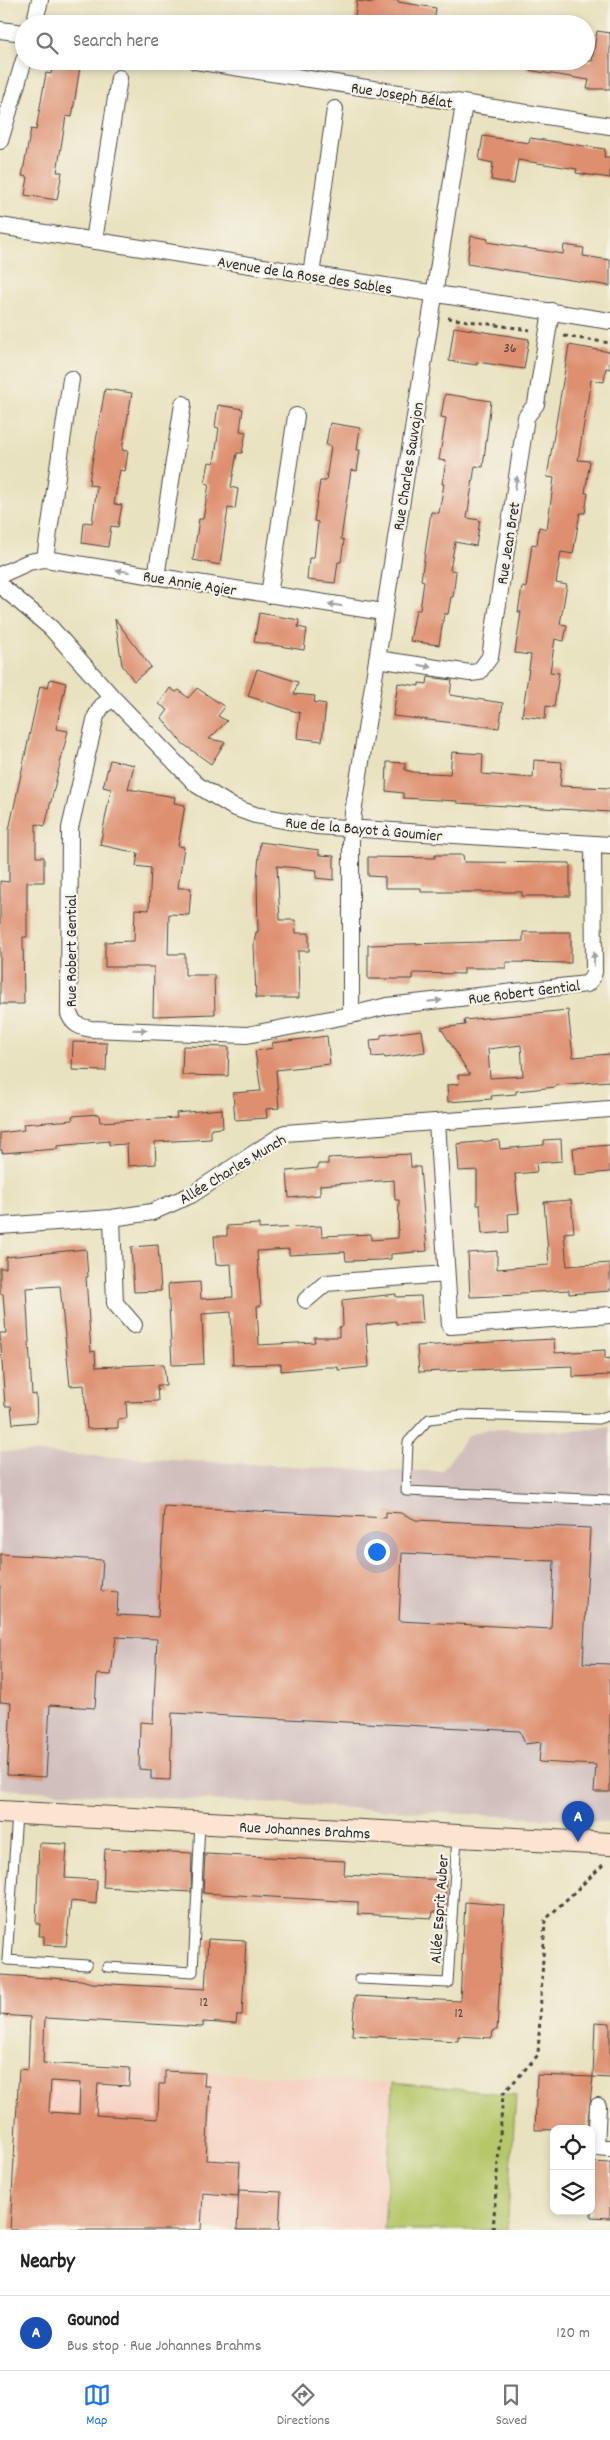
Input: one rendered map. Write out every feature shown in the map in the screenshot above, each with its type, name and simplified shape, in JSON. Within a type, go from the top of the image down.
[{"type":"street","points":[[36,15],[40,0]]},
{"type":"street","points":[[0,30],[15,32]]},
{"type":"street","points":[[0,140],[21,70]]},
{"type":"street","name":"Rue Joseph Bélat","points":[[251,70],[610,126]]},
{"type":"street","points":[[94,241],[119,78]]},
{"type":"street","name":"Rue Charles Sauvajon","points":[[351,828],[464,104]]},
{"type":"street","points":[[311,275],[335,109]]},
{"type":"street","name":"Avenue de la Rose des Sables","points":[[0,226],[610,320]]},
{"type":"street","name":"Rue Jean Bret","points":[[377,659],[470,673],[479,672],[490,658],[526,417],[536,404],[551,311]]},
{"type":"street","points":[[45,559],[71,379]]},
{"type":"street","points":[[156,577],[183,404]]},
{"type":"street","points":[[269,595],[296,416]]},
{"type":"street","name":"Rue Annie Agier","points":[[0,575],[29,562],[45,559],[384,612]]},
{"type":"street","name":"Rue de la Bayot à Goumier","points":[[0,584],[51,628],[113,698],[197,785],[233,807],[263,817],[316,826],[610,845]]},
{"type":"street","name":"Rue Robert Gential","points":[[113,698],[102,706],[96,716],[70,828],[69,1014],[72,1021],[79,1027],[247,1035],[351,1015],[387,1006],[587,984],[594,972],[593,844]]},
{"type":"street","points":[[351,828],[351,1015]]},
{"type":"street","name":"Allée Charles Munch","points":[[0,1226],[112,1218],[152,1212],[191,1195],[285,1133],[610,1109]]},
{"type":"street","points":[[436,1122],[450,1326],[610,1314]]},
{"type":"street","points":[[112,1218],[115,1304],[134,1325]]},
{"type":"street","points":[[306,1300],[326,1283],[446,1274]]},
{"type":"street","name":"Rue Johannes Brahms","points":[[8,1812],[607,1844]]},
{"type":"street","points":[[598,2106],[596,2148],[610,2148]]},
{"type":"lane","points":[[610,1415],[598,1419],[463,1415],[428,1420],[408,1442],[406,1491],[610,1500]]},
{"type":"lane","points":[[8,1812],[7,1960],[88,1965]]},
{"type":"lane","points":[[107,1968],[193,1972],[200,1823]]},
{"type":"lane","name":"Allée Esprit Auber","points":[[359,1979],[448,1982],[457,1837]]},
{"type":"path","points":[[431,315],[610,342]]},
{"type":"path","points":[[493,2230],[503,2094],[538,2055],[545,1920],[603,1866],[607,1844]]},
{"type":"shaded area","points":[[610,1426],[610,1822],[0,1789],[0,1451],[385,1471],[442,1471],[468,1435],[488,1429],[575,1431]]},
{"type":"shaded area","points":[[59,2064],[393,2083],[384,2230],[10,2230],[19,2069],[58,2071]]},
{"type":"green space","points":[[393,2083],[516,2095],[507,2230],[384,2230]]},
{"type":"building","points":[[375,0],[398,0],[398,2],[436,8],[435,15],[355,15],[357,1],[374,3]]},
{"type":"building","points":[[597,31],[610,33],[610,89],[587,89],[589,80],[527,70],[595,70]]},
{"type":"building","points":[[52,70],[80,70],[72,117],[66,116],[57,172],[62,172],[57,200],[25,195],[28,177],[22,176],[31,129],[36,130],[46,73],[51,74]]},
{"type":"building","points":[[483,136],[529,143],[530,138],[605,149],[604,157],[610,157],[610,178],[576,173],[577,169],[518,160],[514,184],[491,180],[493,163],[479,160]]},
{"type":"building","points":[[471,236],[488,239],[487,242],[563,254],[564,245],[584,248],[583,256],[610,260],[610,286],[467,264]]},
{"type":"building","points":[[454,327],[529,339],[524,369],[477,362],[477,365],[449,361]]},
{"type":"building","points":[[569,345],[610,352],[610,369],[606,368],[604,382],[591,380],[578,460],[590,461],[585,493],[588,493],[585,513],[580,513],[573,554],[561,552],[556,583],[567,585],[560,624],[567,625],[564,641],[555,639],[550,672],[559,673],[554,707],[546,706],[545,719],[522,716],[531,655],[515,653],[521,612],[518,612],[522,587],[526,588],[532,544],[537,545],[539,527],[547,529],[554,478],[547,477]]},
{"type":"building","points":[[105,389],[132,393],[122,450],[128,451],[125,471],[120,470],[114,504],[122,505],[118,527],[111,526],[108,547],[82,543],[84,522],[92,523],[97,486],[89,485]]},
{"type":"building","points":[[445,394],[491,401],[483,467],[475,466],[467,518],[480,520],[476,546],[455,542],[450,570],[456,571],[453,597],[451,597],[448,614],[444,614],[439,645],[410,641],[416,610],[420,610],[424,581],[421,580],[431,512],[439,513],[444,484],[442,484],[446,461],[439,460],[446,418],[441,417]]},
{"type":"building","points":[[218,405],[243,409],[240,431],[246,432],[242,453],[237,453],[231,487],[238,489],[235,509],[228,508],[220,565],[193,560],[199,519],[203,519],[209,484],[205,483],[209,462],[214,463],[219,428],[215,427]]},
{"type":"building","points":[[330,423],[360,428],[357,450],[360,450],[357,471],[351,470],[341,539],[344,540],[341,562],[338,562],[335,583],[307,580],[309,558],[314,558],[318,522],[314,521],[320,481],[326,481],[331,446],[326,445]]},
{"type":"building","points":[[259,613],[299,620],[298,627],[307,629],[304,650],[254,642]]},
{"type":"building","points":[[115,619],[151,667],[134,681],[122,665]]},
{"type":"building","points":[[257,669],[298,682],[294,694],[315,696],[314,702],[326,704],[322,741],[297,738],[300,713],[248,696]]},
{"type":"building","points":[[428,677],[452,680],[450,695],[503,703],[499,728],[393,716],[398,683],[419,686],[419,683],[427,684]]},
{"type":"building","points":[[50,679],[66,683],[56,729],[68,731],[45,826],[36,824],[36,857],[44,857],[44,882],[27,882],[27,937],[23,937],[24,1004],[0,1004],[0,881],[9,882],[9,830],[40,686],[48,688]]},
{"type":"building","points":[[170,688],[176,692],[179,690],[188,698],[197,688],[225,707],[218,716],[227,721],[209,739],[225,742],[211,764],[182,743],[162,718],[168,710],[159,704]]},
{"type":"building","points":[[452,752],[483,754],[482,774],[533,778],[534,760],[562,762],[560,786],[610,788],[610,812],[403,798],[403,793],[386,791],[387,762],[405,763],[405,770],[413,772],[450,774]]},
{"type":"building","points":[[110,760],[134,765],[128,789],[175,797],[174,803],[185,805],[178,846],[184,847],[178,888],[191,888],[189,915],[169,914],[168,954],[185,954],[185,975],[214,975],[215,1014],[153,1016],[154,967],[105,967],[105,942],[134,941],[135,909],[149,910],[151,868],[136,866],[138,853],[100,845],[111,789],[103,787]]},
{"type":"building","points":[[260,842],[319,850],[319,855],[334,856],[334,880],[316,878],[317,870],[277,866],[280,920],[295,920],[296,933],[309,933],[309,951],[298,951],[299,998],[256,998],[254,943],[256,932],[258,932],[257,879]]},
{"type":"building","points":[[435,855],[463,855],[464,862],[570,863],[570,896],[522,896],[522,892],[421,892],[421,888],[385,888],[385,877],[368,876],[368,857],[435,858]]},
{"type":"building","points":[[523,932],[571,932],[571,963],[506,962],[506,968],[464,968],[464,974],[413,973],[413,979],[368,979],[368,945],[523,941]]},
{"type":"building","points":[[568,1010],[573,1057],[610,1054],[610,1081],[556,1085],[556,1087],[516,1091],[516,1094],[491,1096],[492,1099],[448,1102],[447,1085],[459,1084],[458,1075],[470,1075],[441,1028],[465,1025],[464,1020]],"holes":[[[521,1045],[523,1076],[490,1078],[488,1049]]]},
{"type":"building","points":[[422,1030],[425,1052],[385,1058],[384,1056],[372,1057],[370,1040],[381,1039],[381,1035]]},
{"type":"building","points":[[327,1036],[330,1064],[276,1070],[279,1108],[266,1109],[267,1118],[235,1120],[233,1093],[261,1091],[255,1051],[273,1048],[272,1043]]},
{"type":"building","points":[[73,1042],[107,1043],[106,1071],[72,1070]]},
{"type":"building","points":[[183,1046],[229,1047],[228,1076],[182,1075]]},
{"type":"building","points":[[222,1109],[223,1128],[211,1129],[211,1139],[155,1142],[156,1164],[128,1166],[127,1144],[109,1145],[109,1141],[57,1146],[57,1149],[2,1153],[2,1150],[0,1150],[0,1133],[24,1130],[23,1124],[73,1120],[72,1116],[99,1114],[100,1122],[177,1118],[176,1113]]},
{"type":"building","points":[[561,1139],[562,1161],[536,1163],[537,1172],[515,1174],[519,1213],[508,1214],[509,1232],[482,1234],[480,1205],[477,1205],[477,1170],[459,1171],[457,1144],[499,1140],[500,1149],[544,1145],[544,1140]]},
{"type":"building","points":[[610,1145],[610,1172],[575,1175],[573,1148]]},
{"type":"building","points":[[410,1154],[411,1167],[420,1167],[427,1251],[391,1254],[391,1259],[346,1261],[345,1252],[289,1255],[289,1249],[257,1251],[261,1306],[257,1306],[259,1345],[315,1342],[314,1337],[339,1337],[339,1327],[343,1326],[342,1300],[396,1294],[396,1297],[421,1296],[423,1323],[396,1324],[396,1321],[366,1325],[369,1367],[338,1370],[338,1367],[326,1367],[281,1371],[281,1364],[233,1365],[231,1312],[202,1314],[204,1364],[172,1365],[168,1284],[200,1282],[201,1299],[233,1297],[231,1264],[216,1265],[214,1236],[227,1236],[227,1226],[259,1224],[259,1229],[321,1226],[322,1236],[371,1234],[371,1240],[398,1238],[399,1200],[395,1200],[394,1180],[320,1185],[320,1195],[289,1198],[287,1171],[318,1168],[318,1164],[328,1164],[328,1158]]},
{"type":"building","points":[[571,1200],[574,1232],[564,1233],[567,1266],[610,1263],[610,1291],[569,1294],[569,1290],[520,1293],[520,1295],[470,1297],[468,1253],[497,1251],[497,1269],[549,1265],[544,1202]]},
{"type":"building","points":[[158,1245],[161,1291],[134,1292],[131,1247]]},
{"type":"building","points":[[86,1249],[91,1352],[95,1351],[96,1367],[164,1364],[166,1385],[157,1385],[158,1401],[126,1402],[127,1418],[118,1419],[118,1428],[87,1429],[84,1385],[70,1386],[60,1286],[26,1288],[32,1395],[36,1394],[37,1422],[13,1424],[11,1406],[5,1406],[0,1333],[6,1333],[3,1294],[0,1294],[0,1268],[6,1268],[6,1257]]},
{"type":"building","points":[[554,1339],[555,1353],[605,1350],[605,1359],[610,1358],[610,1375],[573,1377],[573,1366],[419,1372],[417,1346]]},
{"type":"building","points":[[164,1506],[386,1518],[386,1512],[401,1513],[416,1520],[590,1528],[583,1663],[610,1664],[610,1792],[594,1792],[596,1765],[539,1762],[541,1742],[525,1744],[520,1731],[172,1713],[170,1780],[151,1779],[151,1770],[139,1769],[140,1722],[153,1723],[157,1639],[116,1637],[111,1675],[97,1674],[95,1708],[50,1705],[46,1777],[7,1775],[11,1703],[0,1702],[0,1554],[103,1560],[101,1591],[118,1592],[117,1615],[158,1617]],"holes":[[[402,1553],[554,1561],[551,1629],[399,1621]]]},
{"type":"building","points":[[39,1843],[67,1844],[65,1878],[97,1880],[96,1904],[71,1901],[66,1946],[44,1945],[44,1936],[39,1936],[40,1924],[36,1924]]},
{"type":"building","points":[[105,1849],[192,1853],[191,1892],[103,1887]]},
{"type":"building","points":[[205,1854],[345,1861],[344,1875],[446,1880],[444,1912],[433,1912],[432,1918],[358,1914],[358,1902],[203,1893]]},
{"type":"building","points":[[465,1902],[504,1905],[497,2030],[493,2030],[492,2038],[458,2036],[458,2041],[352,2035],[355,1996],[460,2001]]},
{"type":"building","points":[[208,1939],[246,1941],[242,2015],[237,2015],[236,2024],[203,2022],[203,2027],[45,2018],[43,2063],[130,2068],[129,2086],[98,2084],[96,2115],[158,2119],[159,2084],[165,2084],[165,2071],[205,2073],[204,2086],[210,2086],[206,2160],[240,2162],[238,2196],[203,2193],[201,2230],[10,2230],[19,2069],[28,2070],[30,2017],[0,2015],[0,1975],[81,1980],[92,1983],[205,1989]],"holes":[[[51,2081],[80,2083],[79,2114],[49,2112]]]},
{"type":"building","points":[[595,2022],[610,2023],[610,2078],[593,2077]]},
{"type":"building","points":[[537,2075],[593,2077],[587,2125],[550,2125],[550,2130],[535,2130]]},
{"type":"building","points":[[595,2162],[610,2163],[610,2218],[591,2217],[591,2215],[595,2215]]},
{"type":"building","points":[[239,2190],[281,2192],[279,2230],[237,2230]]},
{"type":"place","name":"Gounod","points":[[578,1842]]}]
